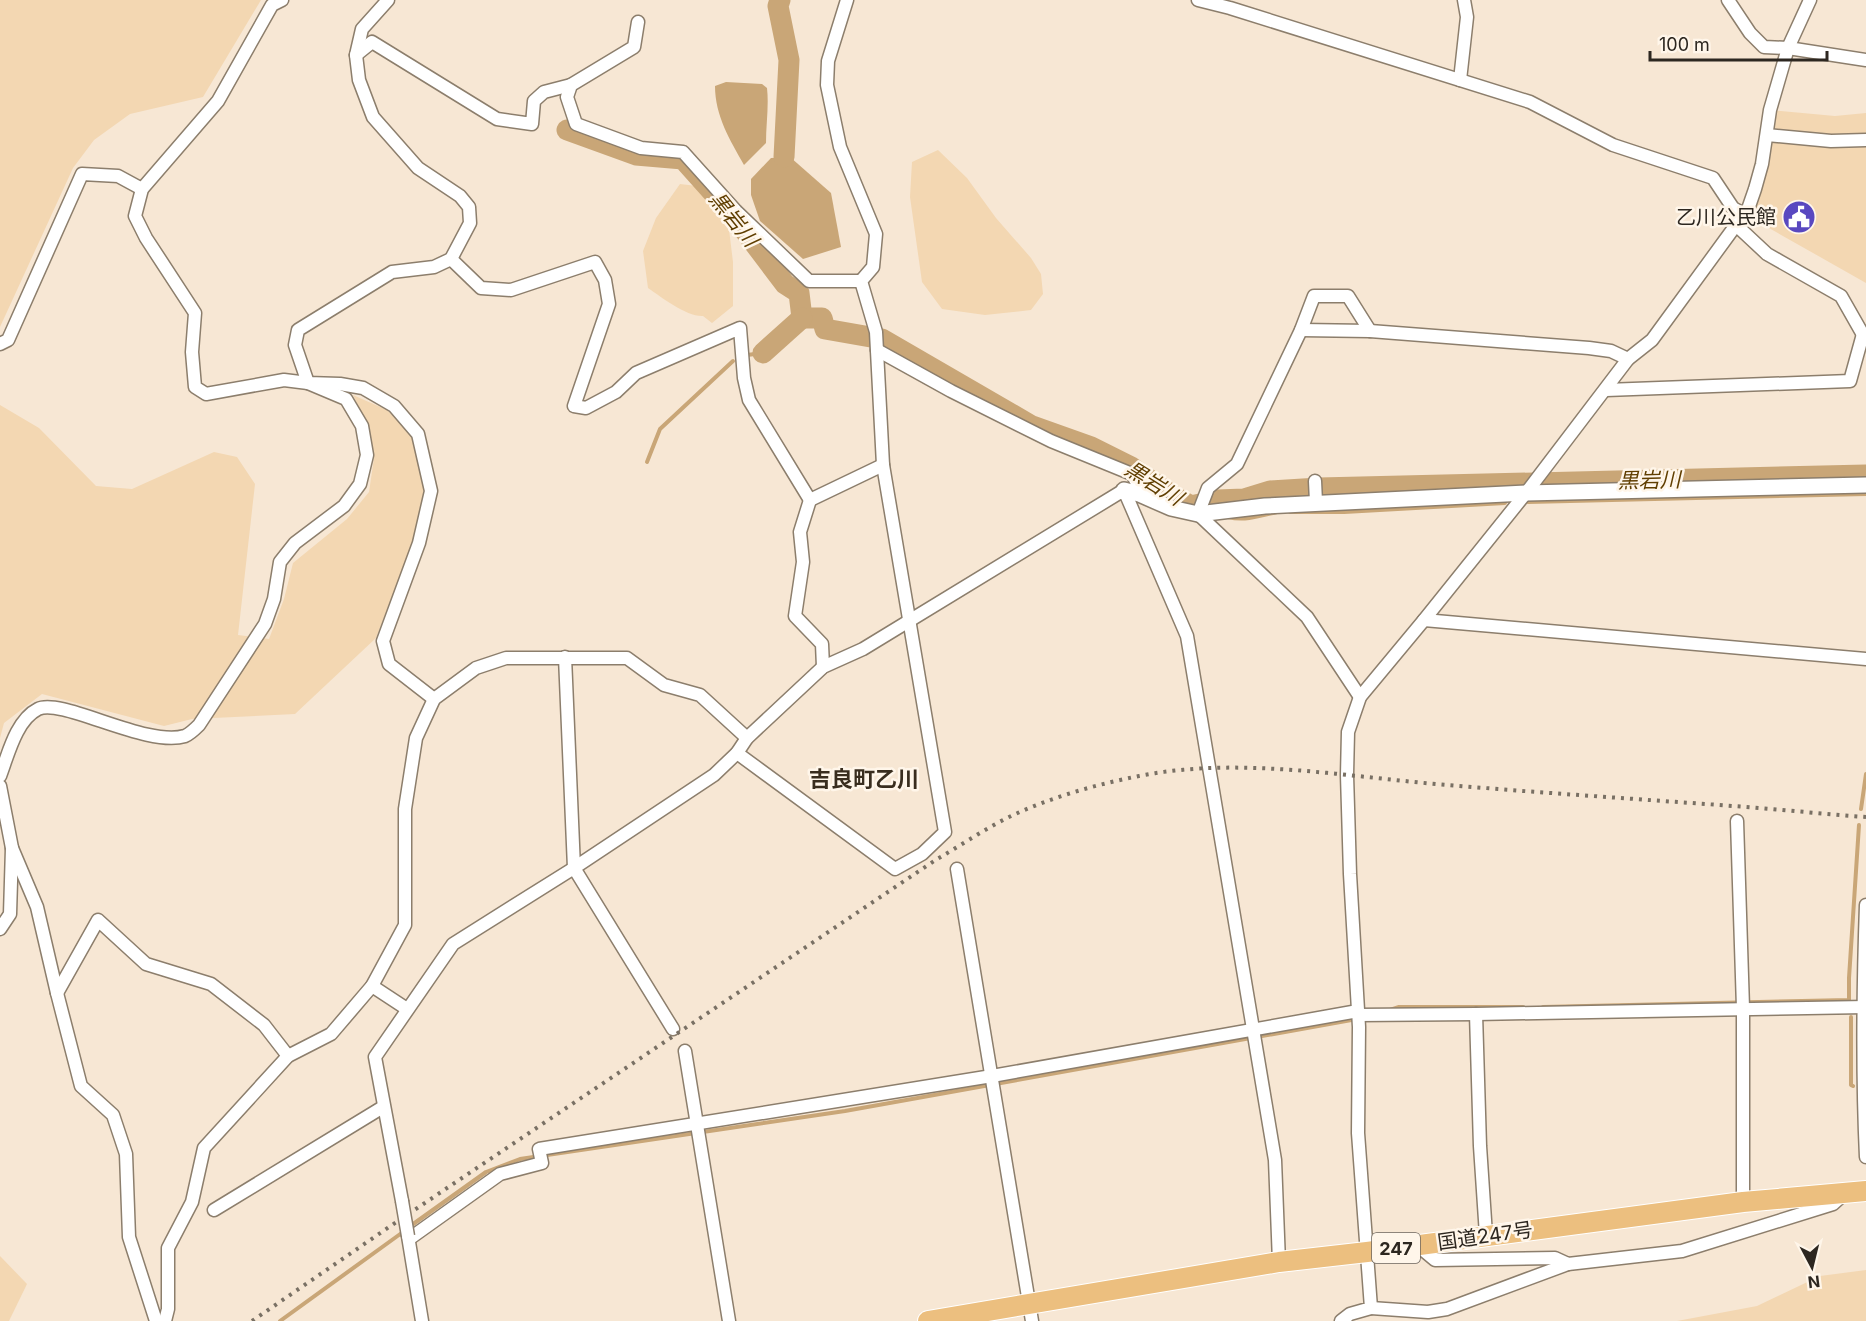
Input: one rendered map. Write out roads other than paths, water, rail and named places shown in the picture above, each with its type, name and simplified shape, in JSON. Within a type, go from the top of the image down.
[{"type":"highway","name":"国道247号","points":[[928,1321],[1031,1313],[1279,1262],[1743,1202],[1866,1191]]},
{"type":"street","points":[[282,0],[272,5],[218,101],[142,189],[135,216],[146,238],[195,313],[192,352],[195,387],[206,394],[284,380],[363,388],[394,406],[418,434],[431,490],[419,543],[383,642],[389,664],[434,699]]},
{"type":"street","points":[[0,776],[14,736],[29,716],[39,708],[55,707],[131,731],[166,738],[186,736],[200,725],[265,624],[274,599],[280,562],[295,543],[344,506],[360,484],[367,455],[362,426],[346,399],[308,383],[295,345],[298,330],[392,272],[434,267],[452,258],[470,223],[469,207],[460,196],[418,168],[373,117],[359,80],[356,56],[362,29],[388,0]]},
{"type":"street","points":[[571,85],[567,97],[576,124],[641,148],[682,152],[736,211],[809,281],[861,281],[873,267],[876,234],[840,147],[827,85],[828,61],[847,0]]},
{"type":"street","points":[[1198,0],[1230,4],[1530,102],[1613,145],[1713,178],[1733,208],[1746,215]]},
{"type":"street","points":[[1460,80],[1467,17],[1464,0]]},
{"type":"street","points":[[1728,0],[1750,33],[1764,47],[1788,48],[1866,60]]},
{"type":"street","points":[[1371,1308],[1358,1133],[1358,1017],[1350,874],[1348,732],[1360,697],[1538,477],[1628,359],[1652,340],[1736,225],[1746,215],[1762,164],[1770,110],[1788,48],[1810,0]]},
{"type":"street","points":[[356,56],[372,42],[497,119],[532,124],[534,101],[544,92],[571,85],[634,47],[638,22]]},
{"type":"street","points":[[1767,135],[1831,141],[1866,140]]},
{"type":"street","points":[[0,344],[8,340],[82,174],[118,176],[142,189]]},
{"type":"street","points":[[1606,390],[1850,381],[1864,337],[1841,296],[1767,254],[1736,225]]},
{"type":"street","points":[[452,258],[481,288],[511,290],[595,262],[605,280],[609,304],[574,406],[586,408],[616,392],[636,374],[740,328],[744,378],[749,400],[810,500]]},
{"type":"street","points":[[737,753],[895,869],[922,854],[945,832],[883,465],[876,332],[861,281]]},
{"type":"street","points":[[1198,513],[1207,489],[1237,464],[1301,330],[1314,296],[1348,296],[1370,331]]},
{"type":"street","points":[[1301,330],[1370,331],[1589,348],[1611,351],[1628,359]]},
{"type":"street","points":[[422,1321],[409,1237],[375,1057],[453,944],[714,775],[737,753],[747,738],[823,667],[863,649],[1132,492],[1138,485],[1132,474],[1051,441],[951,391],[877,350]]},
{"type":"street","points":[[823,667],[822,644],[795,616],[803,562],[800,532],[810,500],[883,465]]},
{"type":"street","points":[[1315,482],[1316,502]]},
{"type":"street","points":[[1132,492],[1172,508],[1198,513],[1316,502],[1526,492],[1866,485]]},
{"type":"street","points":[[1132,492],[1187,636],[1275,1160],[1279,1262]]},
{"type":"street","points":[[1198,513],[1307,617],[1360,697]]},
{"type":"street","points":[[1424,620],[1866,659]]},
{"type":"street","points":[[565,657],[574,867],[673,1029]]},
{"type":"street","points":[[165,1321],[168,1309],[168,1248],[192,1202],[204,1148],[288,1056],[331,1034],[372,986],[405,925],[405,808],[416,738],[434,699],[476,668],[506,658],[627,658],[664,685],[700,695],[747,738]]},
{"type":"street","points":[[0,786],[12,848],[37,907],[81,1086],[113,1115],[126,1154],[129,1237],[156,1321]]},
{"type":"street","points":[[1737,821],[1743,993],[1743,1202]]},
{"type":"street","points":[[0,928],[10,914],[12,848]]},
{"type":"street","points":[[957,869],[1031,1313]]},
{"type":"street","points":[[1866,905],[1862,1083],[1866,1157]]},
{"type":"street","points":[[57,993],[98,920],[146,964],[211,984],[264,1026],[288,1056]]},
{"type":"street","points":[[372,986],[407,1009]]},
{"type":"street","points":[[409,1237],[500,1174],[542,1163],[540,1149],[992,1076],[1253,1030],[1396,1014],[1864,1007]]},
{"type":"street","points":[[1476,1014],[1480,1146],[1486,1235]]},
{"type":"street","points":[[685,1052],[729,1321]]},
{"type":"street","points":[[214,1210],[383,1107]]},
{"type":"street","points":[[1341,1321],[1350,1314],[1371,1308],[1428,1312],[1446,1309],[1568,1264],[1682,1251],[1833,1204],[1844,1193]]},
{"type":"street","points":[[1417,1245],[1435,1260],[1556,1258],[1568,1264]]},
{"type":"waterway","points":[[780,0],[778,6],[789,60],[784,157]]},
{"type":"waterway","name":"黒岩川","points":[[567,130],[636,155],[683,159],[733,215],[785,284],[799,293],[802,318],[822,318],[825,329],[882,339],[1032,426],[1091,447],[1131,467],[1191,506],[1218,500],[1244,499],[1270,491],[1319,488],[1866,475]]},
{"type":"waterway","points":[[763,353],[802,318]]},
{"type":"waterway","points":[[747,355],[763,353]]},
{"type":"waterway","points":[[647,462],[660,429],[733,361]]},
{"type":"waterway","points":[[1528,502],[1866,494]]},
{"type":"waterway","points":[[1290,512],[1344,512],[1505,503]]},
{"type":"waterway","points":[[1228,517],[1246,518],[1277,512]]},
{"type":"waterway","points":[[1861,809],[1866,774]]},
{"type":"waterway","points":[[1543,1007],[1849,1000],[1859,825]]},
{"type":"waterway","points":[[1390,1010],[1399,1007],[1523,1007]]},
{"type":"waterway","points":[[1851,1017],[1851,1085],[1853,1086]]},
{"type":"waterway","points":[[409,1227],[486,1172],[520,1159],[845,1111],[1357,1019]]},
{"type":"waterway","points":[[280,1321],[403,1232]]},
{"type":"railway","points":[[252,1321],[937,859],[1007,818],[1039,804],[1088,788],[1177,770],[1254,768],[1866,817]]},
{"type":"place","name":"乙川公民館","points":[[1799,217]]},
{"type":"district","name":"吉良町乙川","points":[[864,779]]}]
